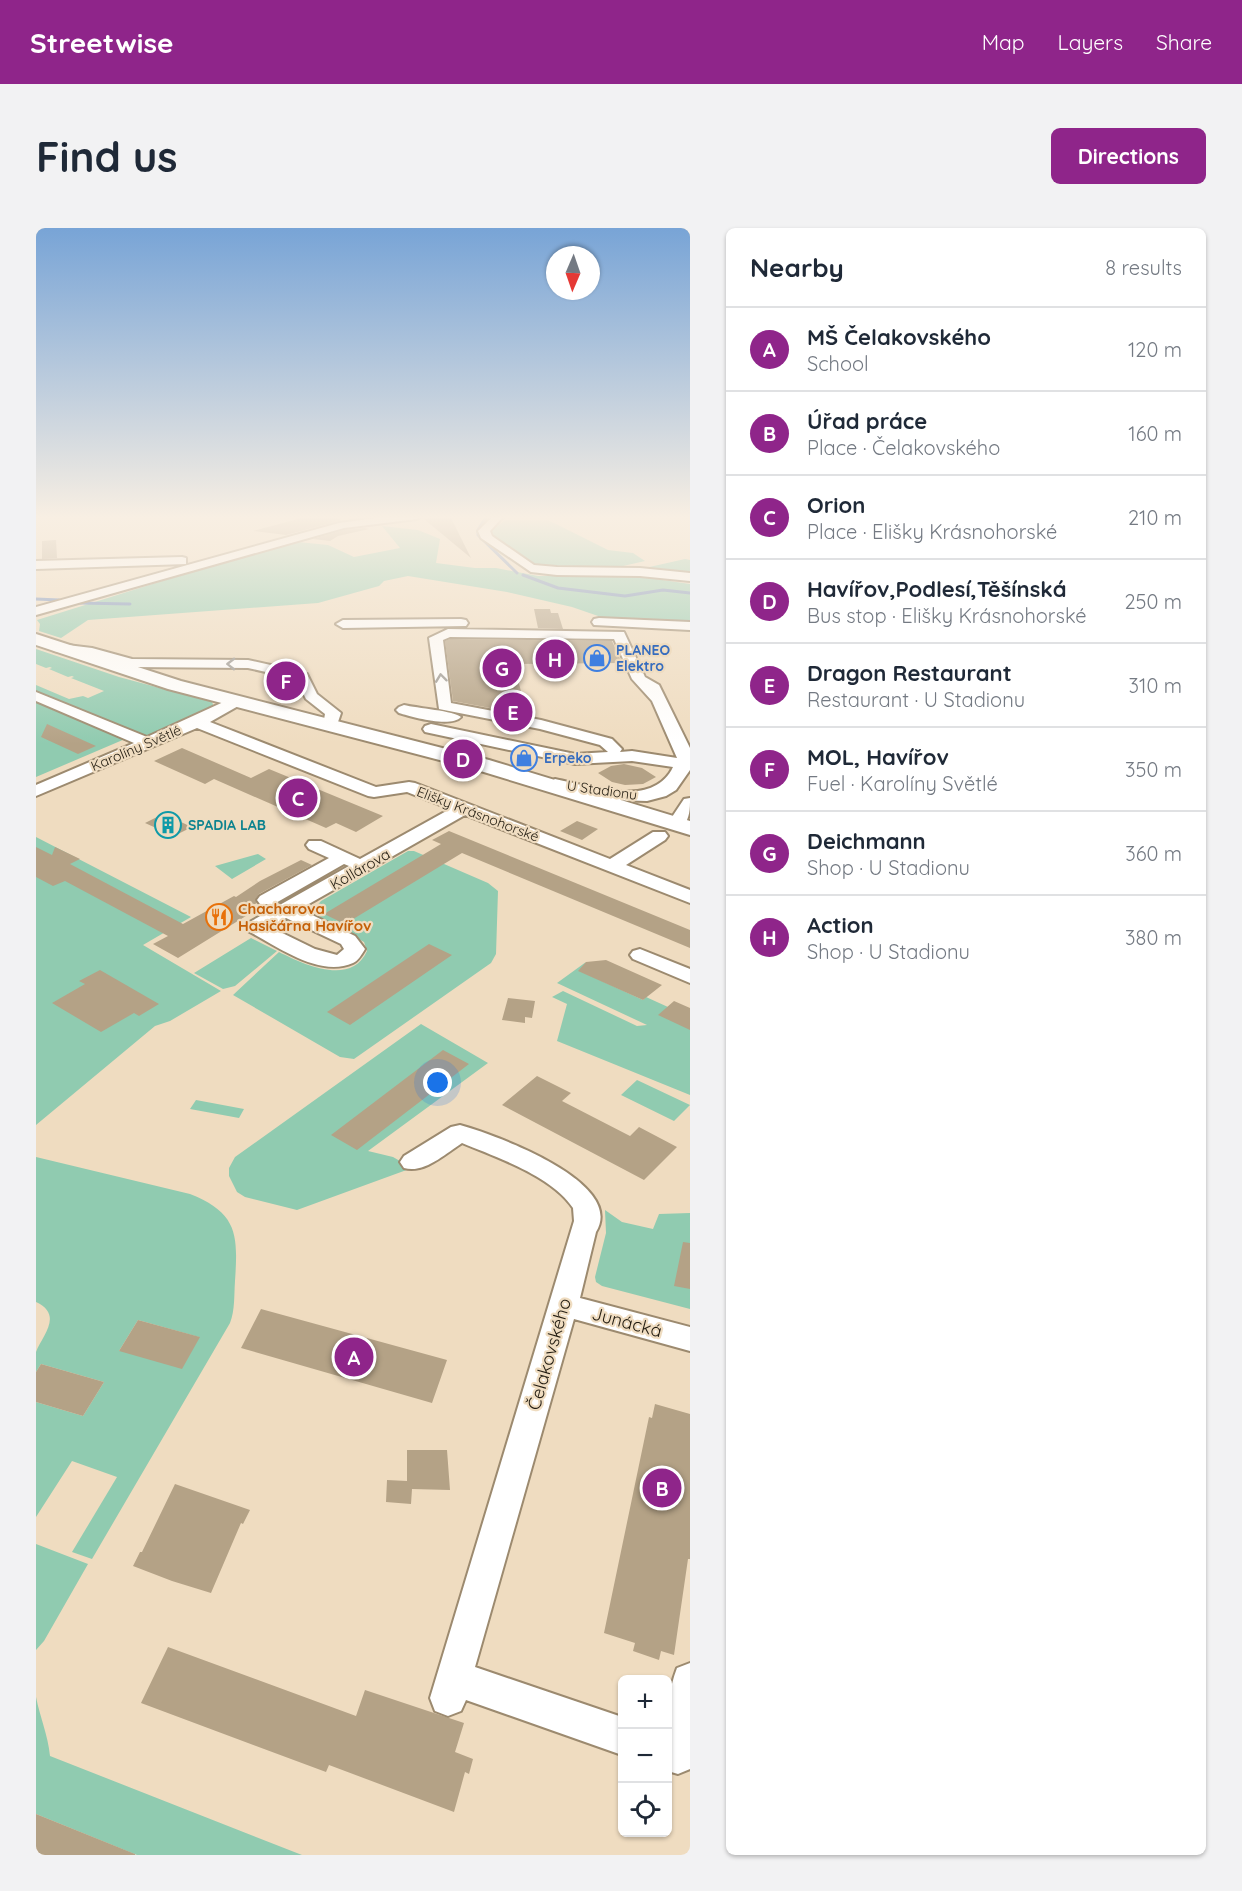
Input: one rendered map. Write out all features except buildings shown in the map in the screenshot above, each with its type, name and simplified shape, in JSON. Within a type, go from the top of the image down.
[{"type":"main road","points":[[36,639],[235,702],[331,725],[543,782],[675,829]]},
{"type":"street","points":[[36,611],[102,592]]},
{"type":"street","points":[[627,622],[657,698],[686,757],[690,785]]},
{"type":"street","points":[[343,624],[627,622],[690,626]]},
{"type":"street","points":[[622,754],[606,742],[541,725],[444,706],[436,638],[448,633],[619,635],[639,679],[657,698]]},
{"type":"street","points":[[59,648],[92,651],[132,663],[248,664],[295,675],[311,696],[333,713],[331,725]]},
{"type":"street","points":[[36,696],[147,743]]},
{"type":"street","name":"Karolíny Světlé","points":[[36,790],[197,722],[235,702]]},
{"type":"street","points":[[404,710],[424,715],[478,719],[688,768]]},
{"type":"street","name":"Elišky Krásnohorské","points":[[197,722],[374,792],[409,787],[690,897]]},
{"type":"street","points":[[431,729],[574,759],[622,754]]},
{"type":"street","name":"U Stadionu","points":[[543,782],[623,796],[650,795],[669,787],[688,768]]},
{"type":"street","points":[[612,866],[675,829],[690,804]]},
{"type":"street","name":"Kollárova","points":[[288,911],[348,940],[355,949],[353,954],[342,960],[320,960],[255,927],[284,909],[288,911],[464,808]]},
{"type":"street","points":[[315,845],[364,867]]},
{"type":"street","points":[[267,900],[343,857]]},
{"type":"street","points":[[640,955],[690,977]]},
{"type":"street","name":"Čelakovského","points":[[413,1162],[460,1133],[549,1173],[573,1189],[586,1206],[587,1225],[451,1688],[618,1735]]},
{"type":"street","name":"Junácká","points":[[564,1305],[690,1339]]},
{"type":"street","points":[[672,1753],[678,1755],[690,1681]]},
{"type":"green space","points":[[127,592],[358,592],[318,603],[88,620],[61,638],[39,631],[40,624],[37,620]]},
{"type":"green space","points":[[507,592],[690,592],[690,622],[601,617],[572,607]]},
{"type":"green space","points":[[36,649],[119,677],[212,702],[215,709],[153,736],[141,736],[36,692],[36,685],[69,699],[83,696],[88,698],[104,691],[71,678],[74,677],[72,676],[68,677],[49,669],[52,668],[50,667],[46,668],[36,664]]},
{"type":"green space","points":[[36,700],[125,739],[36,777]]},
{"type":"green space","points":[[36,837],[191,917],[143,945],[221,991],[170,1021],[155,1026],[36,1125]]},
{"type":"green space","points":[[408,851],[414,851],[488,883],[498,891],[496,954],[491,963],[354,1059],[340,1057],[233,995],[279,952],[326,970],[350,968],[360,962],[367,951],[364,942],[319,917],[314,909],[321,901]]},
{"type":"green space","points":[[258,854],[266,859],[232,879],[215,866]]},
{"type":"green space","points":[[251,938],[277,951],[235,986],[223,989],[194,973]]},
{"type":"green space","points":[[586,962],[580,971],[643,1000],[646,997],[668,1007],[690,1029],[690,1095],[557,1041],[567,1004],[552,997],[563,991],[637,1026],[647,1025],[557,983]]},
{"type":"green space","points":[[421,1024],[488,1063],[368,1151],[393,1157],[412,1168],[297,1210],[245,1197],[237,1192],[229,1176],[229,1168],[235,1157]]},
{"type":"green space","points":[[637,1080],[690,1105],[674,1121],[621,1095]]},
{"type":"green space","points":[[196,1100],[244,1109],[239,1118],[190,1109]]},
{"type":"green space","points":[[36,1157],[190,1194],[218,1209],[232,1227],[235,1238],[236,1265],[234,1308],[230,1323],[92,1559],[72,1552],[117,1477],[72,1461],[36,1517],[36,1402],[83,1416],[104,1382],[41,1364],[36,1372],[36,1352],[49,1326],[50,1319],[49,1313],[36,1302]],"holes":[[[138,1320],[199,1337],[119,1351]]]},
{"type":"green space","points":[[605,1210],[622,1222],[653,1229],[659,1214],[690,1213],[690,1309],[602,1286],[596,1282],[595,1277],[606,1233]]},
{"type":"green space","points":[[36,1544],[88,1564],[44,1641],[36,1650]]},
{"type":"green space","points":[[36,1697],[50,1756],[302,1855],[137,1855],[36,1814]]},
{"type":"waterway","points":[[591,592],[625,596],[651,592]]},
{"type":"waterway","points":[[680,592],[690,593]]},
{"type":"waterway","points":[[36,599],[59,600]]},
{"type":"waterway","points":[[79,603],[130,604]]},
{"type":"place","name":"PLANEO Elektro","points":[[597,658]]},
{"type":"place","name":"Action","points":[[555,659]]},
{"type":"place","name":"Deichmann","points":[[502,668]]},
{"type":"place","name":"MOL, Havířov","points":[[286,681]]},
{"type":"place","name":"Dragon Restaurant","points":[[513,712]]},
{"type":"place","name":"Erpeko","points":[[524,758]]},
{"type":"place","name":"Havířov,Podlesí,Těšínská","points":[[463,759]]},
{"type":"place","name":"Orion","points":[[298,798]]},
{"type":"place","name":"SPADIA LAB","points":[[168,825]]},
{"type":"place","name":"Chacharova Hasičárna Havířov","points":[[219,917]]},
{"type":"place","name":"MŠ Čelakovského","points":[[354,1357]]},
{"type":"place","name":"Úřad práce","points":[[662,1488]]}]
